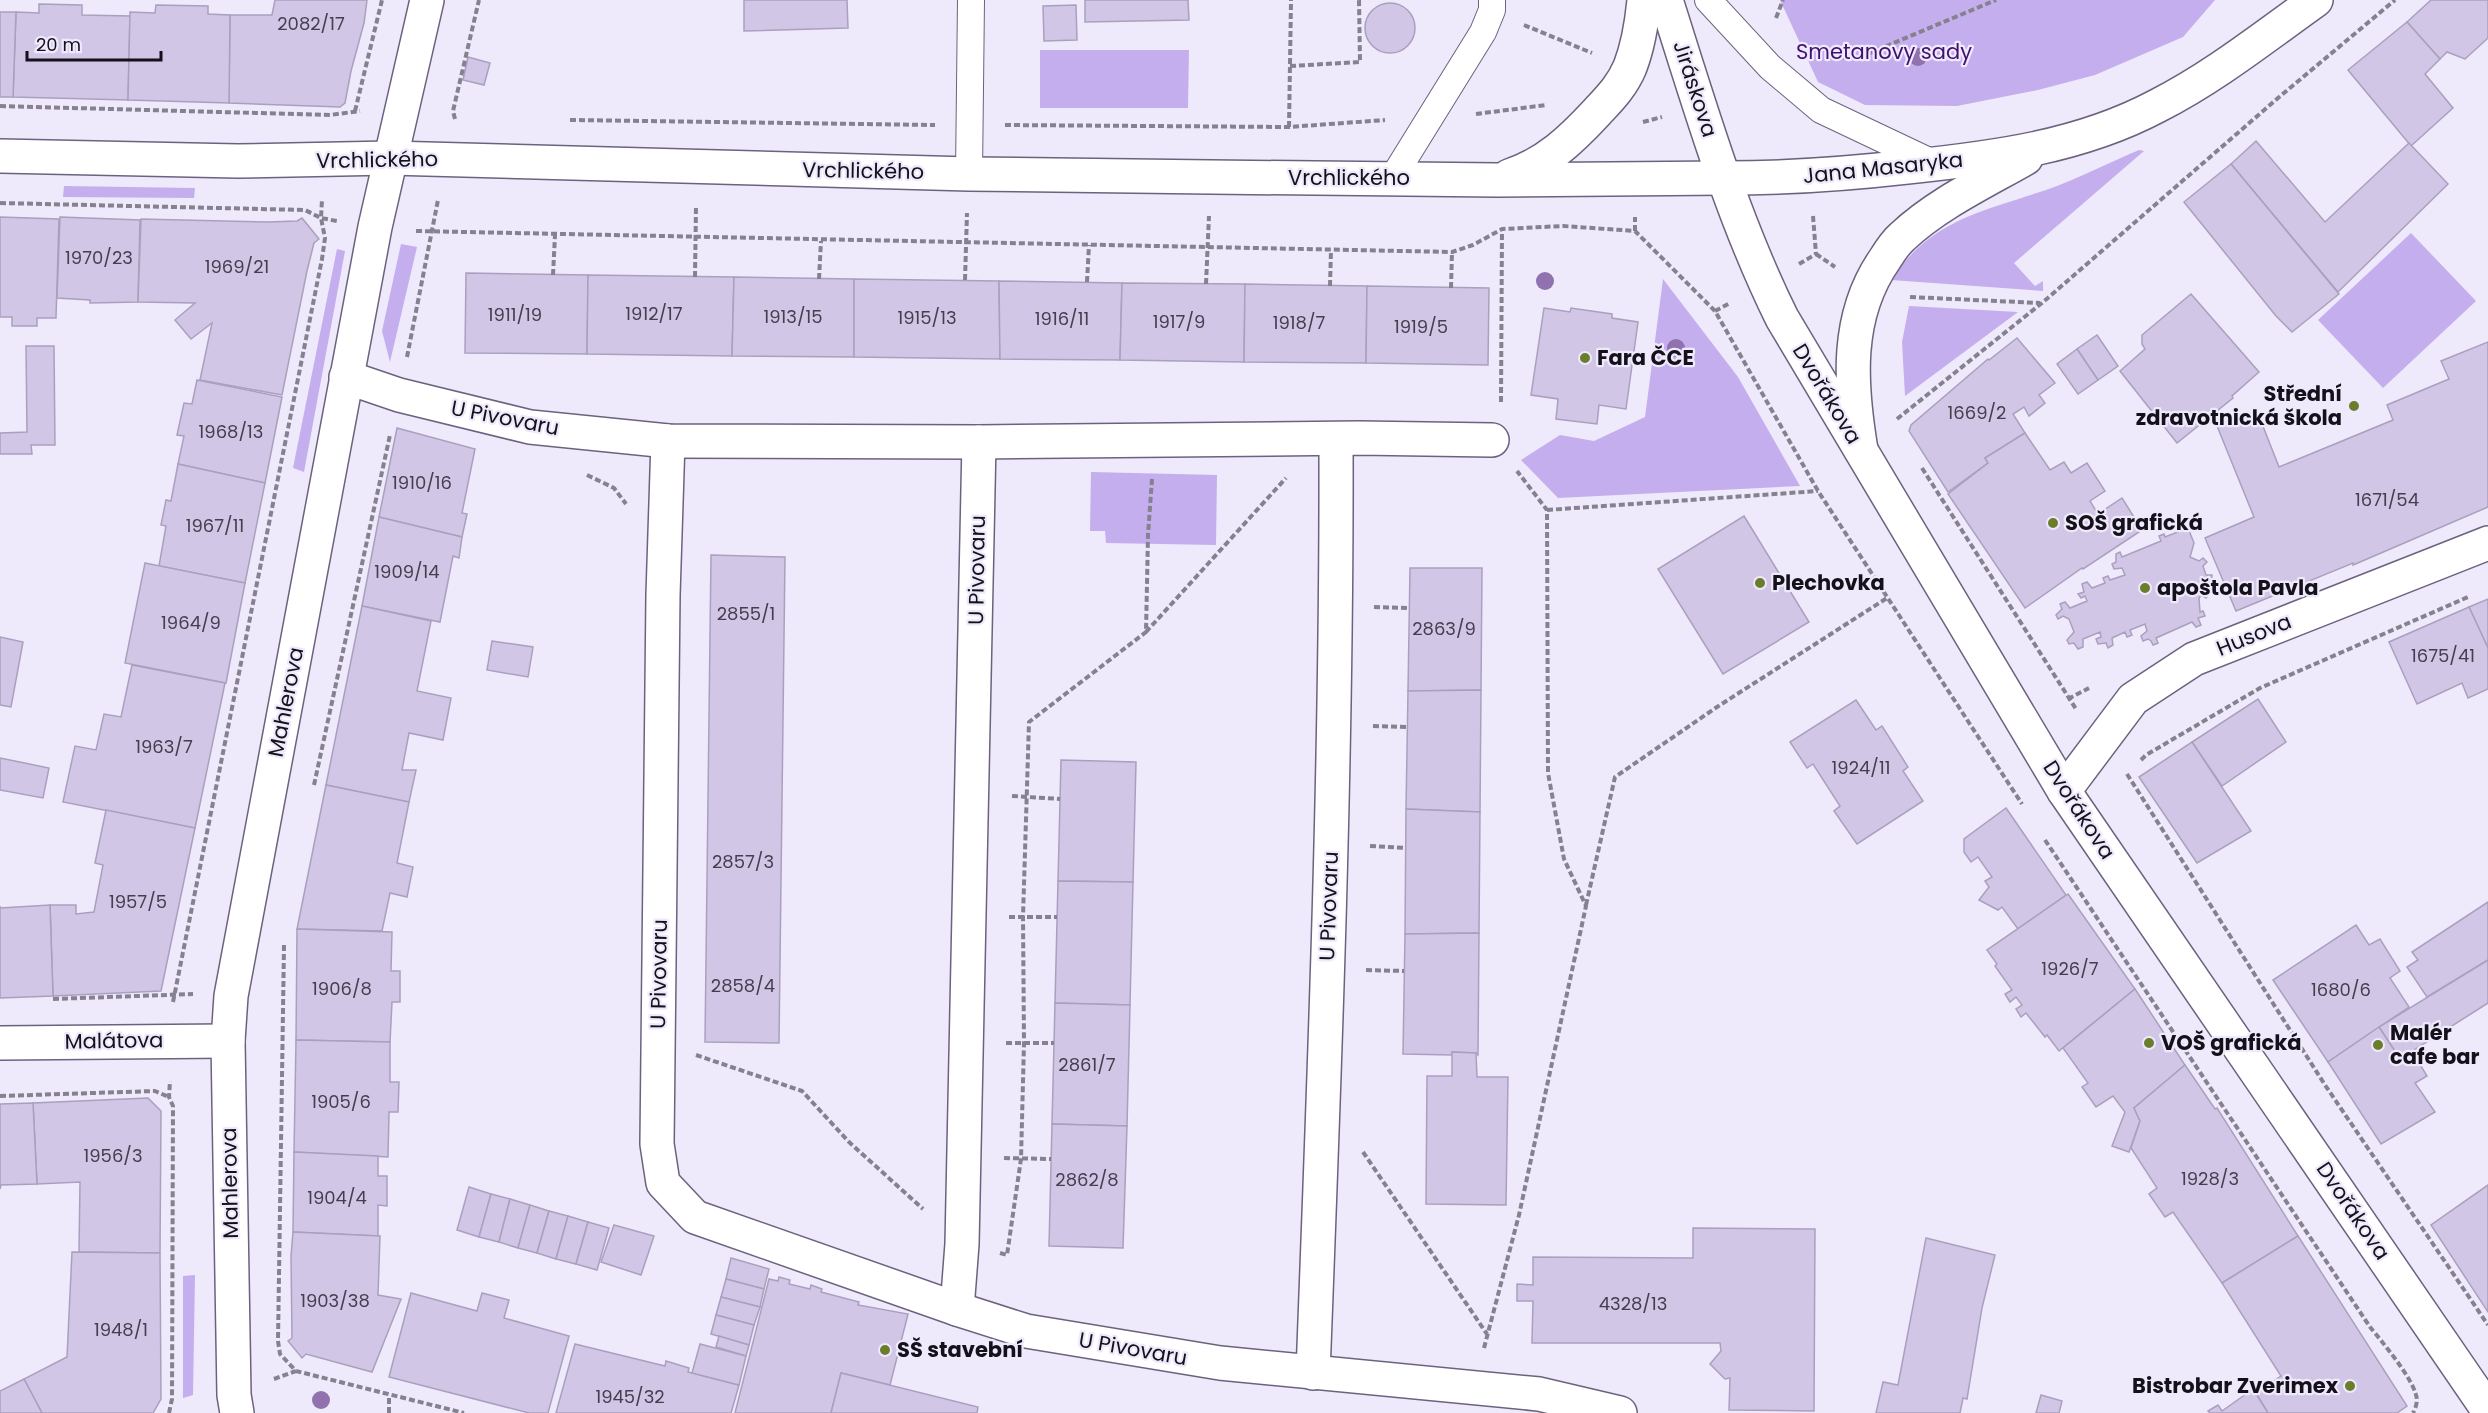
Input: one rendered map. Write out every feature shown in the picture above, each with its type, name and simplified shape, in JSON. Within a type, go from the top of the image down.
[{"type":"street","name":"Mahlerova","points":[[237,1413],[234,1395],[228,1041],[231,996],[346,376],[390,158],[427,0]]},
{"type":"street","points":[[1497,180],[1529,170],[1563,147],[1615,94],[1629,69],[1639,37],[1644,0]]},
{"type":"street","name":"Jiráskova","points":[[1666,0],[1726,178]]},
{"type":"street","name":"Jana Masaryka","points":[[1726,178],[1810,177],[1935,164],[2041,149],[2101,130],[2156,107],[2210,75],[2316,0]]},
{"type":"street","name":"Jana Masaryka","points":[[1861,450],[1854,407],[1852,358],[1858,318],[1876,272],[1900,238],[1933,212],[2041,149]]},
{"type":"street","name":"Vrchlického","points":[[0,156],[238,161],[390,158],[969,174],[1497,180],[1726,178]]},
{"type":"street","name":"Dvořákova","points":[[1726,178],[1765,284],[1782,318],[2064,791],[2488,1412]]},
{"type":"street","name":"U Pivovaru","points":[[346,376],[399,395],[530,427],[668,441],[1492,440]]},
{"type":"street","name":"U Pivovaru","points":[[1313,1373],[1323,1118],[1337,607],[1329,440]]},
{"type":"street","name":"U Pivovaru","points":[[668,441],[657,1144],[663,1183],[695,1217],[1026,1331],[1220,1363],[1539,1394],[1620,1413]]},
{"type":"street","name":"U Pivovaru","points":[[957,1309],[962,1244],[980,442]]},
{"type":"street","name":"Husova","points":[[2064,791],[2133,699],[2194,659],[2488,543]]},
{"type":"street","name":"Malátova","points":[[0,1043],[228,1041]]},
{"type":"lane","points":[[969,174],[971,0]]},
{"type":"lane","points":[[1708,0],[1770,67],[1821,110],[1935,164]]},
{"type":"lane","points":[[1392,179],[1483,32],[1492,5]]},
{"type":"path","points":[[0,106],[345,115],[355,111],[382,0]]},
{"type":"path","points":[[467,118],[455,118],[453,111],[479,0]]},
{"type":"path","points":[[1289,127],[1291,0]]},
{"type":"path","points":[[1290,66],[1360,62],[1359,0]]},
{"type":"path","points":[[1774,25],[1784,0]]},
{"type":"path","points":[[1804,58],[1858,58],[1996,0]]},
{"type":"path","points":[[1898,425],[1897,419],[2042,303],[2278,98],[2395,0]]},
{"type":"path","points":[[1492,5],[1543,35],[1601,56]]},
{"type":"path","points":[[562,120],[1289,127],[1528,109],[1550,105]]},
{"type":"path","points":[[694,276],[697,166]]},
{"type":"path","points":[[964,280],[969,174]]},
{"type":"path","points":[[1206,284],[1211,177]]},
{"type":"path","points":[[0,203],[306,210],[321,218],[325,238],[173,994],[46,1000]]},
{"type":"path","points":[[314,786],[432,233],[1452,252],[1473,245],[1502,230],[1563,225],[1635,231],[1715,311]]},
{"type":"path","points":[[1502,230],[1501,412],[1492,440],[1547,510],[1548,773],[1564,859],[1586,906]]},
{"type":"path","points":[[553,275],[555,236]]},
{"type":"path","points":[[819,279],[822,241]]},
{"type":"path","points":[[1087,282],[1089,245]]},
{"type":"path","points":[[1330,286],[1331,250]]},
{"type":"path","points":[[1451,288],[1452,252]]},
{"type":"path","points":[[1906,297],[2042,303]]},
{"type":"path","points":[[690,1053],[802,1091],[849,1142],[962,1244],[1007,1255],[1021,1159],[1024,1043],[1023,917],[1029,722],[1146,632],[1329,440]]},
{"type":"path","points":[[1146,632],[1148,535],[1155,441]]},
{"type":"path","points":[[1916,460],[2068,699]]},
{"type":"path","points":[[585,474],[614,488],[665,542]]},
{"type":"path","points":[[1547,510],[1818,491]]},
{"type":"path","points":[[2471,596],[2260,688],[2146,755],[2128,774],[2325,1085],[2488,1325]]},
{"type":"path","points":[[1475,1389],[1519,1215],[1615,777],[1717,707],[1887,598]]},
{"type":"path","points":[[972,793],[1060,799]]},
{"type":"path","points":[[969,916],[1057,917]]},
{"type":"path","points":[[284,934],[278,1341],[280,1354],[296,1371],[464,1413]]},
{"type":"path","points":[[967,1042],[1054,1043]]},
{"type":"path","points":[[0,1096],[155,1091],[169,1097],[173,1106],[172,1399],[169,1413]]},
{"type":"path","points":[[1360,1149],[1487,1335]]},
{"type":"path","points":[[964,1158],[1051,1159]]},
{"type":"path","points":[[2397,1361],[2416,1395],[2416,1407],[2413,1413]]},
{"type":"path","points":[[389,1395],[389,1413]]},
{"type":"green space","name":"Smetanovy sady","points":[[1780,0],[2215,0],[2183,37],[2095,75],[2038,90],[1957,106],[1865,105],[1818,82]]},
{"type":"green space","points":[[1040,50],[1189,50],[1188,108],[1040,108]]},
{"type":"green space","points":[[2139,150],[2144,151],[2014,263],[2035,286],[2043,281],[2043,291],[1891,280],[1906,260],[1923,244],[1960,220],[2058,186]]},
{"type":"green space","points":[[64,186],[195,188],[194,198],[63,197]]},
{"type":"green space","points":[[2411,233],[2476,301],[2383,388],[2318,320]]},
{"type":"green space","points":[[401,244],[417,247],[390,362],[382,331]]},
{"type":"green space","points":[[337,249],[345,251],[304,472],[293,468]]},
{"type":"green space","points":[[1663,279],[1738,377],[1800,486],[1558,498],[1521,460],[1560,435],[1594,441],[1645,417]]},
{"type":"green space","points":[[1909,306],[2018,312],[1905,396],[1902,342]]},
{"type":"green space","points":[[1091,472],[1217,475],[1216,545],[1106,543],[1105,531],[1090,531]]},
{"type":"green space","points":[[195,1275],[193,1395],[183,1398],[183,1276]]},
{"type":"building","points":[[275,0],[367,0],[364,23],[345,103],[340,107],[229,103],[230,15],[272,15]]},
{"type":"building","points":[[744,0],[847,0],[848,28],[744,31]]},
{"type":"building","points":[[1085,0],[1188,0],[1189,20],[1085,22]]},
{"type":"building","points":[[2431,0],[2488,0],[2488,38],[2465,59],[2447,52],[2440,59],[2407,22]]},
{"type":"building","points":[[1390,3],[1408,10],[1415,28],[1408,46],[1390,53],[1372,46],[1365,28],[1372,10]]},
{"type":"building","points":[[39,4],[82,5],[82,15],[130,16],[128,100],[13,97],[16,12],[39,13]]},
{"type":"building","points":[[156,5],[208,6],[208,14],[230,15],[229,103],[128,100],[130,12],[155,13]]},
{"type":"building","points":[[1076,5],[1077,40],[1044,41],[1043,6]]},
{"type":"building","points":[[0,12],[16,12],[13,97],[0,97]]},
{"type":"building","points":[[2407,22],[2440,59],[2425,74],[2453,108],[2411,146],[2348,70]]},
{"type":"building","points":[[468,57],[490,63],[484,85],[463,80]]},
{"type":"building","points":[[2256,141],[2325,222],[2409,143],[2448,184],[2338,292],[2231,164]]},
{"type":"building","points":[[2231,164],[2339,294],[2292,332],[2276,316],[2184,202]]},
{"type":"building","points":[[0,217],[59,219],[56,318],[37,318],[37,326],[12,326],[12,317],[0,317]]},
{"type":"building","points":[[60,217],[140,220],[138,302],[90,303],[90,300],[57,298]]},
{"type":"building","points":[[302,218],[319,239],[314,243],[307,271],[282,395],[200,380],[212,323],[191,339],[175,320],[195,303],[138,302],[141,219],[268,222],[297,221]]},
{"type":"building","points":[[466,273],[588,275],[587,354],[465,353]]},
{"type":"building","points":[[588,275],[734,277],[732,356],[587,354]]},
{"type":"building","points":[[734,277],[854,279],[854,357],[732,356]]},
{"type":"building","points":[[854,279],[999,281],[1000,359],[854,357]]},
{"type":"building","points":[[999,281],[1122,283],[1120,360],[1000,359]]},
{"type":"building","points":[[1122,283],[1245,284],[1244,362],[1120,360]]},
{"type":"building","points":[[1245,284],[1367,286],[1366,363],[1244,362]]},
{"type":"building","points":[[1367,286],[1489,288],[1488,365],[1366,363]]},
{"type":"building","points":[[2191,294],[2259,372],[2232,396],[2233,398],[2177,443],[2120,371],[2145,349],[2142,344],[2142,335]]},
{"type":"building","name":"Fara ČCE","points":[[1544,308],[1570,312],[1571,308],[1612,314],[1612,318],[1638,322],[1626,409],[1599,405],[1597,424],[1556,419],[1558,399],[1531,395]]},
{"type":"building","points":[[2097,335],[2118,366],[2098,380],[2077,349]]},
{"type":"building","points":[[2017,338],[2055,383],[2039,395],[2045,403],[2029,416],[2024,407],[2013,414],[2025,433],[1985,458],[1988,463],[1948,492],[1909,431],[1911,425],[1988,359]]},
{"type":"building","points":[[2488,342],[2488,507],[2353,565],[2353,563],[2236,611],[2205,538],[2254,517],[2217,426],[2257,411],[2279,467],[2393,420],[2387,405],[2449,379],[2441,361]]},
{"type":"building","points":[[26,346],[54,346],[55,445],[31,445],[32,454],[0,454],[0,433],[27,432]]},
{"type":"building","points":[[2077,349],[2098,380],[2078,394],[2057,364]]},
{"type":"building","points":[[197,380],[282,397],[265,483],[178,464],[184,436],[177,435],[184,403],[192,404]]},
{"type":"building","points":[[397,428],[475,449],[462,513],[467,514],[462,537],[379,517]]},
{"type":"building","name":"SOŠ grafická","points":[[2025,433],[2050,470],[2064,462],[2071,473],[2087,463],[2105,491],[2090,501],[2098,514],[2122,498],[2142,530],[2025,608],[1948,494],[1988,463],[1985,458]]},
{"type":"building","points":[[178,464],[265,483],[245,583],[159,566],[166,526],[161,525],[166,500],[171,501]]},
{"type":"building","points":[[1744,516],[1809,622],[1723,674],[1658,569]]},
{"type":"building","points":[[379,517],[462,537],[459,558],[453,556],[440,622],[362,606]]},
{"type":"building","name":"apoštola Pavla","points":[[2188,528],[2194,543],[2190,557],[2199,561],[2203,558],[2207,562],[2203,566],[2206,575],[2212,575],[2212,581],[2207,581],[2204,591],[2209,593],[2206,598],[2201,595],[2199,598],[2200,612],[2203,611],[2205,616],[2198,618],[2201,625],[2196,627],[2192,622],[2156,638],[2158,643],[2153,645],[2148,639],[2143,641],[2141,636],[2147,631],[2145,624],[2130,630],[2132,635],[2127,637],[2125,632],[2112,638],[2113,645],[2108,648],[2106,643],[2098,644],[2096,639],[2101,637],[2100,632],[2083,639],[2083,647],[2078,649],[2074,643],[2069,644],[2067,640],[2074,632],[2069,619],[2063,616],[2058,619],[2056,615],[2062,609],[2060,604],[2065,602],[2070,608],[2087,601],[2085,596],[2081,598],[2078,594],[2084,592],[2082,584],[2087,582],[2092,588],[2105,583],[2103,578],[2108,576],[2110,580],[2125,575],[2122,568],[2114,569],[2112,564],[2116,562],[2116,554],[2120,552],[2122,557],[2161,541],[2159,536],[2164,534],[2165,537]]},
{"type":"building","points":[[711,555],[785,557],[779,1043],[705,1042]]},
{"type":"building","points":[[145,563],[245,583],[226,683],[125,663]]},
{"type":"building","points":[[1410,568],[1482,568],[1481,690],[1408,691]]},
{"type":"building","points":[[2488,599],[2488,648],[2469,607]]},
{"type":"building","points":[[362,606],[431,621],[417,691],[451,698],[443,740],[409,733],[402,770],[416,770],[409,802],[326,785]]},
{"type":"building","points":[[2469,607],[2488,648],[2488,689],[2468,698],[2462,683],[2417,704],[2389,642]]},
{"type":"building","points":[[0,637],[23,642],[11,707],[0,705]]},
{"type":"building","points":[[492,641],[533,647],[528,677],[487,670]]},
{"type":"building","points":[[132,665],[225,683],[195,828],[63,802],[75,746],[96,750],[104,714],[121,717]]},
{"type":"building","points":[[1481,690],[1480,812],[1406,809],[1408,691]]},
{"type":"building","points":[[2258,699],[2286,742],[2222,786],[2192,742]]},
{"type":"building","points":[[1856,700],[1876,730],[1882,726],[1908,767],[1903,771],[1923,801],[1857,844],[1834,811],[1840,806],[1813,764],[1807,768],[1790,742]]},
{"type":"building","points":[[2192,742],[2251,831],[2197,863],[2139,777]]},
{"type":"building","points":[[0,758],[49,768],[43,798],[0,790]]},
{"type":"building","points":[[1061,760],[1136,762],[1133,882],[1058,881]]},
{"type":"building","points":[[326,785],[409,802],[397,863],[413,867],[407,897],[390,893],[382,931],[297,929]]},
{"type":"building","points":[[2006,808],[2066,895],[2018,929],[2002,907],[1998,910],[1979,900],[1989,887],[1985,881],[1992,877],[1978,857],[1971,862],[1964,852],[1964,839]]},
{"type":"building","points":[[1406,809],[1480,812],[1479,933],[1405,934]]},
{"type":"building","points":[[106,810],[195,828],[161,991],[53,996],[50,905],[76,905],[76,914],[94,912],[103,865],[95,863]]},
{"type":"building","points":[[1058,881],[1133,882],[1130,1005],[1055,1003]]},
{"type":"building","points":[[2068,894],[2135,989],[2059,1051],[2026,1013],[2021,1017],[2016,1009],[2022,1005],[2016,997],[2010,1002],[2005,994],[2012,990],[1987,950]]},
{"type":"building","points":[[2488,902],[2488,960],[2427,997],[2407,967],[2418,960],[2412,952]]},
{"type":"building","points":[[50,905],[53,996],[0,998],[0,908]]},
{"type":"building","points":[[2356,925],[2369,945],[2380,939],[2400,971],[2390,978],[2409,1007],[2328,1062],[2273,980]]},
{"type":"building","points":[[297,929],[392,932],[391,971],[400,971],[400,1002],[392,1002],[390,1042],[296,1040]]},
{"type":"building","points":[[1479,933],[1478,1055],[1452,1052],[1452,1055],[1403,1054],[1405,934]]},
{"type":"building","points":[[2488,960],[2488,1003],[2400,1059],[2379,1027]]},
{"type":"building","points":[[2135,989],[2185,1065],[2134,1108],[2140,1121],[2129,1152],[2112,1146],[2125,1112],[2113,1096],[2096,1107],[2082,1087],[2088,1083],[2063,1048]]},
{"type":"building","points":[[1055,1003],[1130,1005],[1127,1126],[1052,1124]]},
{"type":"building","points":[[2379,1027],[2400,1059],[2412,1051],[2427,1076],[2415,1083],[2435,1112],[2381,1144],[2328,1062]]},
{"type":"building","points":[[296,1040],[390,1042],[390,1082],[399,1082],[398,1112],[389,1112],[388,1157],[294,1152]]},
{"type":"building","points":[[1452,1052],[1476,1053],[1477,1077],[1508,1077],[1506,1205],[1426,1204],[1427,1076],[1452,1076]]},
{"type":"building","points":[[2185,1065],[2215,1109],[2217,1108],[2298,1236],[2222,1283],[2173,1212],[2165,1217],[2149,1194],[2157,1188],[2131,1148],[2140,1121],[2134,1108]]},
{"type":"building","points":[[148,1098],[161,1111],[160,1253],[79,1252],[80,1182],[37,1184],[33,1103]]},
{"type":"building","points":[[33,1103],[37,1184],[1,1185],[0,1189],[0,1104]]},
{"type":"building","points":[[1052,1124],[1127,1126],[1123,1248],[1049,1246]]},
{"type":"building","points":[[294,1152],[378,1156],[378,1176],[387,1176],[387,1206],[378,1205],[378,1236],[293,1232]]},
{"type":"building","points":[[2488,1185],[2488,1312],[2431,1225]]},
{"type":"building","points":[[469,1187],[491,1194],[479,1237],[457,1230]]},
{"type":"building","points":[[491,1194],[510,1199],[499,1242],[479,1237]]},
{"type":"building","points":[[510,1199],[530,1205],[518,1248],[499,1242]]},
{"type":"building","points":[[530,1205],[549,1211],[537,1253],[518,1248]]},
{"type":"building","points":[[549,1211],[568,1216],[556,1259],[537,1253]]},
{"type":"building","points":[[568,1216],[588,1222],[576,1264],[556,1259]]},
{"type":"building","points":[[588,1222],[609,1228],[597,1270],[576,1264]]},
{"type":"building","points":[[614,1225],[654,1236],[641,1275],[601,1262]]},
{"type":"building","points":[[1693,1228],[1815,1229],[1814,1411],[1729,1410],[1730,1378],[1725,1379],[1710,1364],[1721,1351],[1720,1343],[1532,1343],[1533,1301],[1517,1301],[1517,1284],[1533,1285],[1533,1257],[1693,1258]]},
{"type":"building","points":[[293,1232],[380,1236],[378,1295],[401,1299],[372,1372],[306,1354],[302,1358],[288,1341],[292,1338]]},
{"type":"building","points":[[2298,1236],[2407,1406],[2397,1413],[2268,1413],[2256,1393],[2281,1376],[2222,1283]]},
{"type":"building","points":[[1926,1238],[1995,1255],[1982,1308],[1967,1399],[1963,1398],[1960,1413],[1876,1413],[1883,1382],[1898,1385]]},
{"type":"building","points":[[72,1252],[160,1253],[161,1399],[153,1413],[42,1413],[24,1379],[67,1357]]},
{"type":"building","points":[[731,1258],[769,1269],[764,1289],[726,1279]]},
{"type":"building","points":[[779,1277],[790,1280],[789,1284],[810,1289],[811,1285],[822,1289],[821,1292],[859,1302],[858,1305],[908,1314],[890,1385],[841,1373],[831,1413],[735,1413],[769,1279],[778,1281]]},
{"type":"building","points":[[726,1279],[764,1289],[760,1307],[721,1297]]},
{"type":"building","points":[[411,1293],[477,1311],[482,1293],[509,1300],[504,1318],[569,1336],[548,1413],[529,1413],[389,1377]]},
{"type":"building","points":[[721,1297],[760,1307],[754,1325],[716,1315]]},
{"type":"building","points":[[716,1315],[754,1325],[749,1345],[711,1334]]},
{"type":"building","points":[[719,1336],[749,1345],[746,1356],[716,1347]]},
{"type":"building","points":[[575,1344],[665,1366],[666,1361],[689,1368],[688,1372],[739,1385],[731,1413],[556,1413]]},
{"type":"building","points":[[700,1344],[746,1356],[739,1385],[692,1373]]},
{"type":"building","points":[[841,1373],[978,1407],[977,1413],[831,1413]]},
{"type":"building","points":[[24,1379],[42,1413],[0,1413],[0,1391]]},
{"type":"building","points":[[2253,1389],[2268,1413],[2210,1413],[2208,1411],[2218,1405],[2222,1411]]},
{"type":"building","points":[[2041,1395],[2062,1401],[2059,1413],[2036,1413]]},
{"type":"place","name":"Fara ČCE","points":[[1585,358]]},
{"type":"place","name":"Střední zdravotnická škola","points":[[2354,406]]},
{"type":"place","name":"SOŠ grafická","points":[[2053,523]]},
{"type":"place","name":"Plechovka","points":[[1760,583]]},
{"type":"place","name":"apoštola Pavla","points":[[2145,588]]},
{"type":"place","name":"VOŠ grafická","points":[[2149,1043]]},
{"type":"place","name":"Malér cafe bar","points":[[2378,1045]]},
{"type":"place","name":"SŠ stavební","points":[[885,1350]]},
{"type":"place","name":"Bistrobar Zverimex","points":[[2350,1386]]}]
